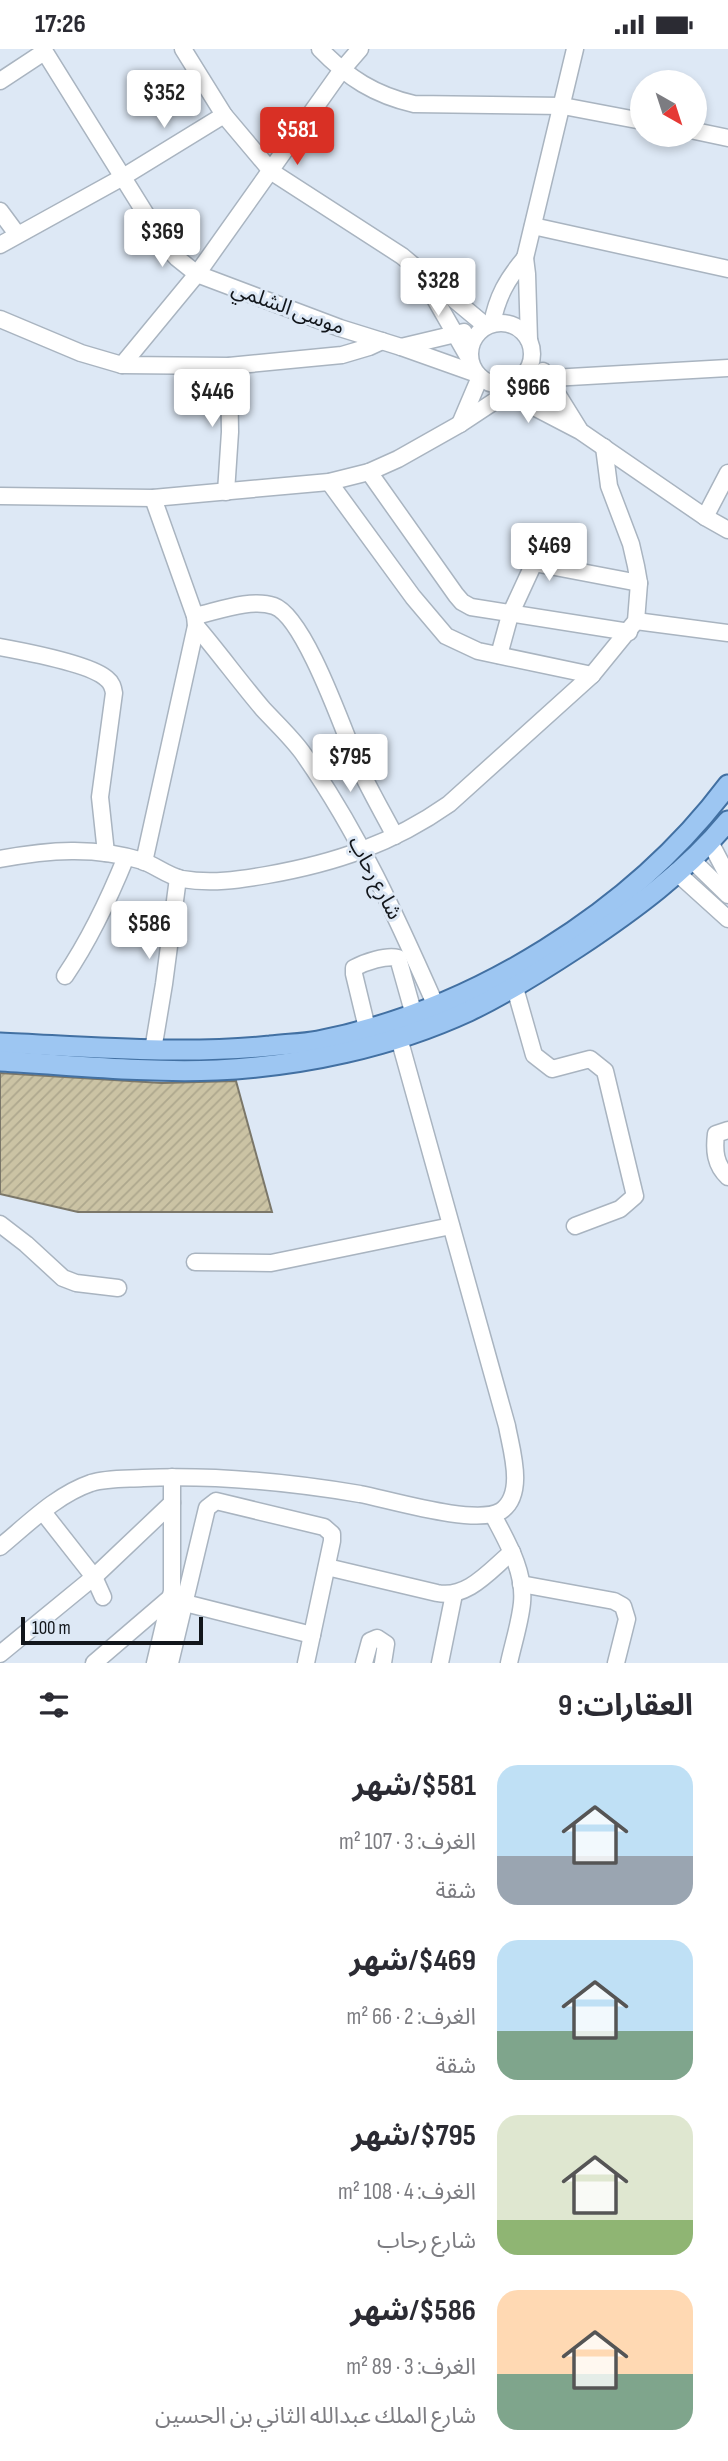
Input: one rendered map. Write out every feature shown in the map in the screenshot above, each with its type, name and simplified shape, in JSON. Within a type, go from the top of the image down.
[{"type":"main road","points":[[0,1061],[153,1050],[225,1050],[317,1041],[414,1015],[508,970],[564,937],[660,862],[694,827],[728,785]]},
{"type":"main road","points":[[0,1042],[160,1071],[251,1067],[321,1057],[399,1038],[467,1012],[514,988],[614,924],[646,899],[727,824]]},
{"type":"main road","points":[[694,827],[710,842]]},
{"type":"street","points":[[183,49],[224,115],[272,172],[402,256],[486,326]]},
{"type":"street","points":[[320,49],[341,71],[369,88],[414,104],[563,106],[630,119]]},
{"type":"street","points":[[122,365],[197,274],[359,49]]},
{"type":"street","points":[[0,496],[153,498],[329,482],[369,472],[460,424],[528,370],[531,348],[525,258],[575,49]]},
{"type":"street","points":[[0,81],[44,50]]},
{"type":"street","name":"موسى الشلمي","points":[[44,50],[165,245],[197,274],[300,314],[476,370]]},
{"type":"street","points":[[0,245],[123,177],[224,115]]},
{"type":"street","points":[[707,134],[728,138]]},
{"type":"street","points":[[0,211],[17,234]]},
{"type":"street","points":[[533,226],[728,269]]},
{"type":"street","points":[[460,424],[476,370],[471,345],[486,326],[509,276],[525,258]]},
{"type":"street","points":[[420,271],[476,370],[508,385],[728,530]]},
{"type":"street","points":[[0,319],[80,353],[122,365],[229,366],[342,355],[369,348],[382,341]]},
{"type":"street","points":[[401,347],[503,322],[514,325],[523,331],[580,432]]},
{"type":"street","points":[[226,492],[230,432],[229,366]]},
{"type":"street","points":[[508,385],[549,379],[728,368]]},
{"type":"street","points":[[0,859],[71,850],[106,853],[144,862],[178,878],[219,882],[321,865],[363,851],[424,822],[449,804],[592,675],[632,626],[639,583],[631,544],[608,486],[604,447]]},
{"type":"street","points":[[369,472],[462,602],[471,607],[510,614],[728,633]]},
{"type":"street","points":[[705,517],[728,473]]},
{"type":"street","points":[[329,482],[413,597],[446,636],[478,651],[592,675]]},
{"type":"street","points":[[144,862],[195,621],[153,498]]},
{"type":"street","points":[[499,655],[510,614],[531,565],[538,562],[639,583]]},
{"type":"street","points":[[195,621],[243,605],[266,604],[286,613],[319,670],[359,766],[395,837]]},
{"type":"street","name":"شارع رحاب","points":[[195,621],[261,707],[300,750],[363,851],[436,1006]]},
{"type":"street","points":[[0,647],[64,661],[97,672],[112,685],[114,694],[100,797],[106,853]]},
{"type":"street","points":[[710,842],[728,857]]},
{"type":"street","points":[[710,842],[728,876]]},
{"type":"street","points":[[65,976],[81,952],[126,857]]},
{"type":"street","points":[[683,865],[728,895]]},
{"type":"street","points":[[683,865],[728,919]]},
{"type":"street","points":[[153,1050],[178,878]]},
{"type":"street","points":[[367,1028],[354,974],[355,968],[360,965],[398,958],[414,1015]]},
{"type":"street","points":[[514,988],[534,1055],[552,1069],[590,1059],[605,1071],[635,1196],[620,1209],[575,1226]]},
{"type":"street","points":[[0,1547],[76,1489],[94,1482],[172,1477],[283,1484],[360,1494],[477,1516],[493,1515],[508,1505],[512,1497],[514,1469],[507,1426],[399,1038]]},
{"type":"street","points":[[728,1130],[716,1134],[714,1148],[720,1170],[728,1177]]},
{"type":"street","points":[[0,1224],[63,1278],[76,1283],[118,1288]]},
{"type":"street","points":[[195,1262],[271,1263],[451,1226]]},
{"type":"street","points":[[170,1663],[178,1600],[173,1582],[172,1477]]},
{"type":"street","points":[[155,1663],[207,1508],[216,1501],[327,1528],[332,1538],[306,1663]]},
{"type":"street","points":[[0,1654],[94,1577],[172,1503]]},
{"type":"street","points":[[43,1512],[94,1577],[103,1597]]},
{"type":"street","points":[[493,1515],[512,1552],[521,1584],[522,1606],[509,1663]]},
{"type":"street","points":[[327,1567],[438,1593],[454,1594],[467,1589],[512,1552]]},
{"type":"street","points":[[521,1584],[614,1601],[623,1606],[627,1619],[616,1663]]},
{"type":"street","points":[[440,1663],[454,1594]]},
{"type":"street","points":[[178,1600],[312,1635]]},
{"type":"street","points":[[94,1663],[178,1600]]},
{"type":"street","points":[[364,1663],[370,1641],[377,1638],[386,1644],[383,1663]]},
{"type":"building","points":[[0,1073],[162,1083],[236,1081],[272,1212],[78,1212],[0,1194]]}]
